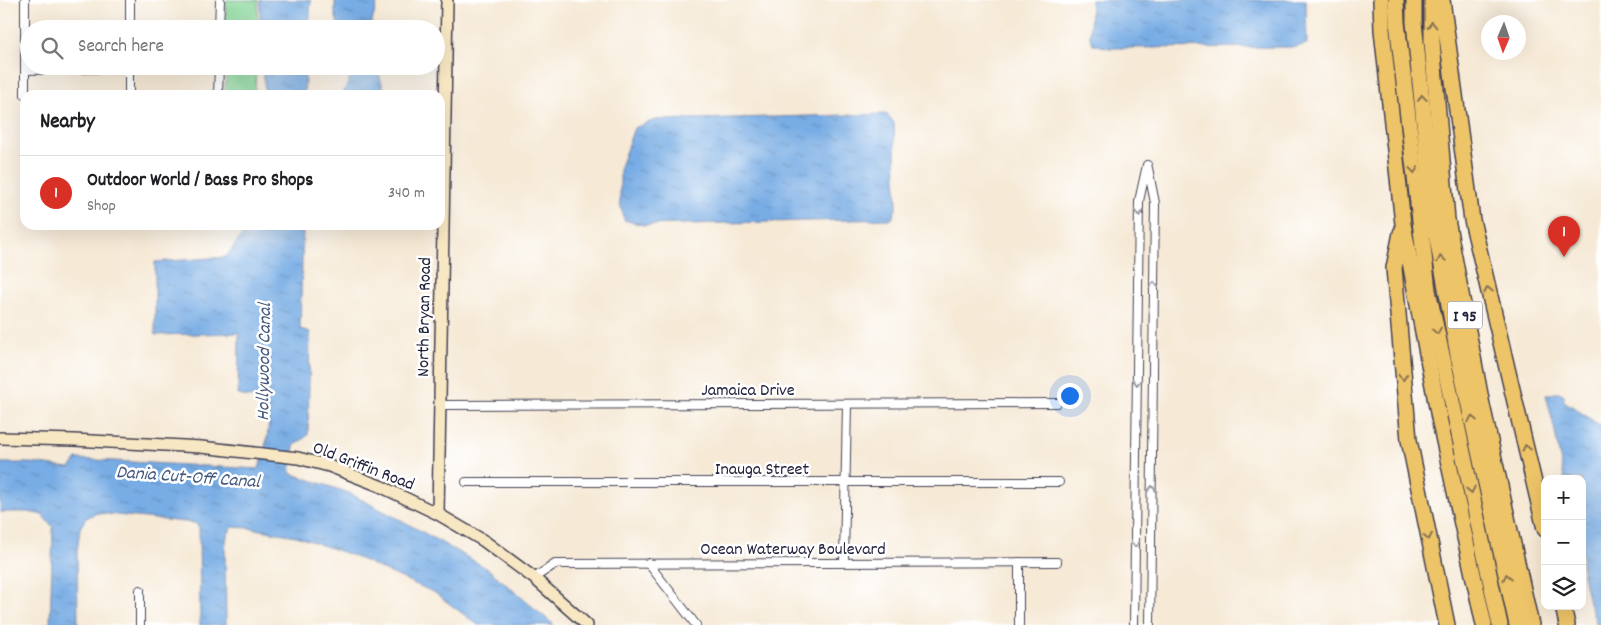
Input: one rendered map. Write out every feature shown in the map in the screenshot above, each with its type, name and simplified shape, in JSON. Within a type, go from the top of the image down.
[{"type":"highway","name":"I 95","points":[[1382,0],[1382,30],[1403,224],[1439,418],[1484,625]]},
{"type":"highway","points":[[1396,0],[1396,22],[1428,290],[1500,625]]},
{"type":"highway","points":[[1414,0],[1414,22],[1434,221],[1458,355],[1518,625]]},
{"type":"highway","name":"I 95","points":[[1432,0],[1432,42],[1447,220],[1482,405],[1530,625]]},
{"type":"highway","points":[[1442,0],[1472,220],[1543,520]]},
{"type":"highway","points":[[1403,224],[1394,268],[1408,440],[1447,625]]},
{"type":"highway","points":[[1564,610],[1567,625]]},
{"type":"street","points":[[25,0],[25,20]]},
{"type":"street","points":[[130,0],[130,20]]},
{"type":"street","points":[[220,0],[220,20]]},
{"type":"street","name":"North Bryan Road","points":[[445,58],[446,0]]},
{"type":"street","points":[[25,75],[25,90]]},
{"type":"street","points":[[129,75],[129,90]]},
{"type":"street","points":[[218,90],[219,75]]},
{"type":"street","name":"North Bryan Road","points":[[444,90],[445,75]]},
{"type":"street","points":[[1134,625],[1139,201],[1147,165],[1155,203],[1150,625]]},
{"type":"street","name":"North Bryan Road","points":[[438,514],[442,230]]},
{"type":"street","name":"Jamaica Drive","points":[[439,405],[1057,403]]},
{"type":"street","points":[[844,562],[847,404]]},
{"type":"street","name":"Old Griffin Road","points":[[0,438],[201,447],[311,461],[380,486],[438,514],[484,541],[534,578],[587,625]]},
{"type":"street","name":"Inauga Street","points":[[466,482],[1058,482]]},
{"type":"street","points":[[1019,625],[1020,562]]},
{"type":"street","name":"Ocean Waterway Boulevard","points":[[534,578],[555,564],[1056,562]]},
{"type":"street","points":[[648,563],[696,625]]},
{"type":"street","points":[[140,590],[140,625]]},
{"type":"green space","points":[[226,0],[258,0],[257,20],[226,20]]},
{"type":"green space","points":[[226,75],[256,75],[255,90],[225,90]]},
{"type":"water","points":[[260,0],[311,0],[310,20],[260,20]]},
{"type":"water","points":[[335,0],[378,0],[372,20],[337,20]]},
{"type":"water","points":[[1091,0],[1306,0],[1307,44],[1295,47],[1110,48],[1093,44],[1090,36]]},
{"type":"water","points":[[264,75],[305,75],[304,90],[265,90]]},
{"type":"water","points":[[349,75],[379,75],[384,90],[344,90]]},
{"type":"water","points":[[887,114],[894,123],[897,206],[892,219],[643,225],[624,220],[620,203],[620,167],[634,128],[655,120]]},
{"type":"water","points":[[246,230],[303,230],[300,329],[310,332],[308,435],[294,446],[290,473],[349,493],[488,569],[554,625],[478,625],[435,593],[351,555],[296,536],[232,527],[227,536],[225,549],[226,625],[200,625],[199,527],[195,523],[97,513],[86,518],[80,528],[77,552],[78,625],[50,625],[53,527],[42,515],[29,512],[0,512],[0,463],[31,463],[70,468],[77,459],[259,469],[267,439],[269,421],[265,400],[238,395],[239,333],[155,335],[155,262],[226,257]]},
{"type":"water","points":[[1562,393],[1565,396],[1563,400],[1599,425],[1601,423],[1601,625],[1597,625],[1586,589],[1586,475],[1563,475],[1546,395]]},
{"type":"place","name":"Outdoor World / Bass Pro Shops","points":[[1564,257]]},
{"type":"water label","name":"Hollywood Canal","points":[[262,362]]},
{"type":"water label","name":"Dania Cut-Off Canal","points":[[188,475]]}]
